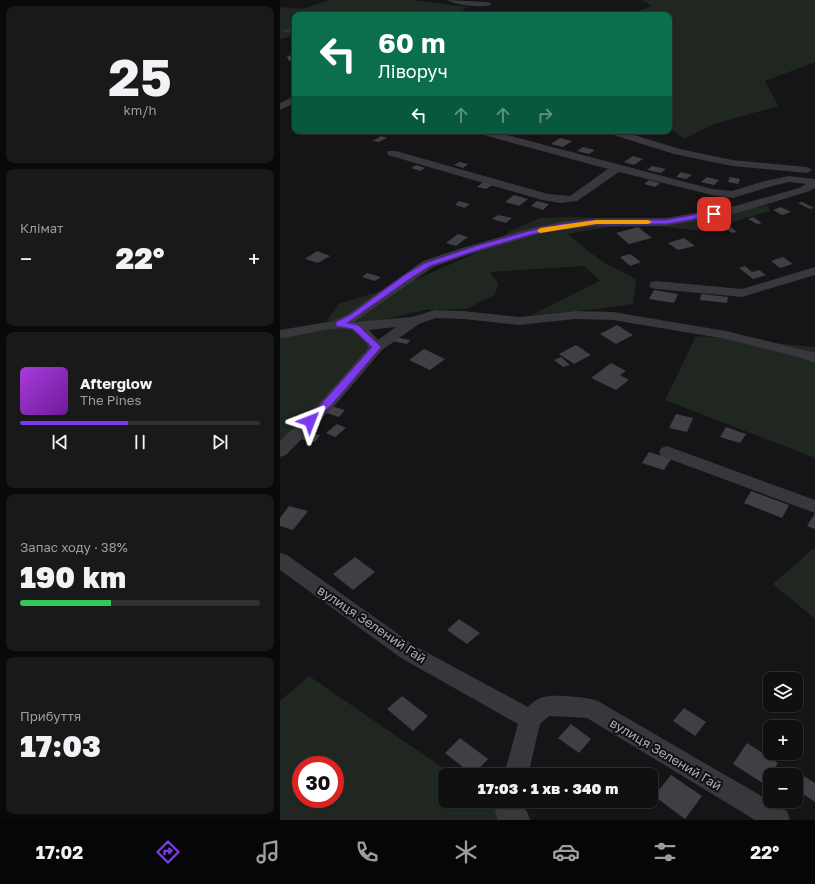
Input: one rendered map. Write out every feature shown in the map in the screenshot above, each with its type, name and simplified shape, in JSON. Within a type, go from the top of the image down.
[{"type":"street","points":[[450,0],[464,3],[488,4]]},
{"type":"street","points":[[480,12],[488,4],[496,0]]},
{"type":"street","points":[[280,107],[292,101]]},
{"type":"street","points":[[491,134],[712,192],[733,195],[769,183],[789,180],[815,183]]},
{"type":"street","points":[[621,134],[678,152],[732,164],[815,171]]},
{"type":"street","points":[[392,153],[509,187],[566,201],[573,199],[617,168]]},
{"type":"street","points":[[280,334],[290,334],[339,324],[353,316],[408,276],[428,264],[466,251],[532,232],[561,226],[596,222],[666,222],[703,216],[737,209],[803,190],[815,183]]},
{"type":"street","points":[[656,285],[742,293],[786,281],[815,270]]},
{"type":"street","points":[[339,324],[355,327],[414,321],[435,314],[463,315],[519,321],[575,315],[613,316],[726,335],[807,355],[815,359]]},
{"type":"street","points":[[280,451],[331,400],[377,347],[414,321]]},
{"type":"street","points":[[355,327],[377,347]]},
{"type":"street","points":[[667,452],[815,507]]},
{"type":"street","name":"вулиця Зелений Гай","points":[[280,560],[408,652],[530,720],[545,706],[590,708],[778,820]]},
{"type":"street","points":[[518,768],[530,720]]},
{"type":"street","points":[[508,808],[507,812],[518,820]]},
{"type":"shaded area","points":[[329,0],[412,0],[468,7],[459,12],[292,12],[292,36],[280,39],[280,7],[303,9]]},
{"type":"shaded area","points":[[642,0],[815,0],[815,62],[765,81],[778,106],[714,124],[684,139],[672,129],[672,12],[636,12],[652,6]]},
{"type":"shaded area","points":[[768,205],[770,211],[702,231],[658,226],[609,227],[567,234],[604,263],[636,279],[633,304],[531,315],[600,281],[584,266],[490,272],[498,284],[495,295],[466,309],[425,310],[377,321],[327,321],[338,304],[408,283],[487,248],[510,231],[540,218],[571,217],[687,221]]},
{"type":"shaded area","points":[[327,327],[355,327],[377,347],[280,451],[280,334]]},
{"type":"shaded area","points":[[696,336],[815,347],[815,458],[665,400]]},
{"type":"shaded area","points":[[815,547],[815,619],[773,584]]},
{"type":"shaded area","points":[[309,676],[443,768],[438,768],[438,808],[501,808],[518,820],[280,820],[280,701]]},
{"type":"building","points":[[292,55],[292,60],[289,61],[287,56]]},
{"type":"building","points":[[381,136],[387,138],[379,142],[373,141]]},
{"type":"building","points":[[560,138],[572,141],[563,147],[551,144]]},
{"type":"building","points":[[583,147],[595,150],[589,154],[577,151]]},
{"type":"building","points":[[633,156],[643,159],[634,165],[624,162]]},
{"type":"building","points":[[459,162],[468,164],[463,168],[454,165]]},
{"type":"building","points":[[416,165],[425,168],[420,171],[411,168]]},
{"type":"building","points":[[652,166],[666,169],[661,173],[647,170]]},
{"type":"building","points":[[681,172],[692,175],[686,179],[676,177]]},
{"type":"building","points":[[707,177],[719,180],[714,185],[701,182]]},
{"type":"building","points":[[730,177],[740,179],[738,184],[728,182]]},
{"type":"building","points":[[649,180],[660,183],[655,187],[644,184]]},
{"type":"building","points":[[485,181],[494,184],[486,189],[477,187]]},
{"type":"building","points":[[514,195],[528,199],[519,206],[505,202]]},
{"type":"building","points":[[720,198],[728,201],[721,205],[713,202]]},
{"type":"building","points":[[459,201],[470,204],[465,208],[455,205]]},
{"type":"building","points":[[537,201],[549,204],[543,210],[531,206]]},
{"type":"building","points":[[802,202],[814,208],[810,209],[798,203]]},
{"type":"building","points":[[781,207],[791,212],[782,215],[773,210]]},
{"type":"building","points":[[498,215],[512,218],[506,223],[492,219]]},
{"type":"building","points":[[753,217],[762,223],[757,224],[748,219]]},
{"type":"building","points":[[727,224],[737,232],[732,233],[722,226]]},
{"type":"building","points":[[638,227],[652,238],[629,244],[616,233]]},
{"type":"building","points":[[458,234],[468,237],[456,246],[446,243]]},
{"type":"building","points":[[684,238],[695,246],[678,250],[668,243]]},
{"type":"building","points":[[317,251],[330,256],[318,263],[305,259]]},
{"type":"building","points":[[630,254],[641,262],[630,266],[620,257]]},
{"type":"building","points":[[783,257],[793,264],[780,268],[771,261]]},
{"type":"building","points":[[745,266],[752,272],[759,270],[766,275],[753,279],[739,268]]},
{"type":"building","points":[[367,273],[381,277],[375,281],[362,277]]},
{"type":"building","points":[[654,290],[678,294],[674,303],[649,299]]},
{"type":"building","points":[[701,294],[728,297],[727,303],[700,300]]},
{"type":"building","points":[[617,325],[633,335],[616,344],[600,334]]},
{"type":"building","points":[[395,337],[410,340],[407,344],[392,341]]},
{"type":"building","points":[[576,345],[591,355],[574,364],[559,354]]},
{"type":"building","points":[[424,349],[445,359],[430,370],[409,360]]},
{"type":"building","points":[[561,357],[570,365],[563,367],[554,360]]},
{"type":"building","points":[[611,363],[626,371],[620,375],[629,380],[616,390],[591,378]]},
{"type":"building","points":[[331,406],[345,410],[339,417],[324,412]]},
{"type":"building","points":[[676,414],[693,418],[687,432],[669,428]]},
{"type":"building","points":[[337,424],[346,428],[335,437],[326,433]]},
{"type":"building","points":[[726,427],[746,434],[740,443],[720,437]]},
{"type":"building","points":[[306,432],[320,435],[315,442],[301,439]]},
{"type":"building","points":[[649,452],[671,459],[664,470],[642,463]]},
{"type":"building","points":[[751,491],[789,505],[782,518],[744,503]]},
{"type":"building","points":[[289,506],[308,511],[293,530],[280,526],[280,518]]},
{"type":"building","points":[[815,513],[815,529],[807,526]]},
{"type":"building","points":[[355,557],[375,572],[353,590],[333,574]]},
{"type":"building","points":[[459,619],[480,633],[467,644],[447,630]]},
{"type":"building","points":[[402,696],[428,716],[413,731],[387,709]]},
{"type":"building","points":[[684,708],[706,722],[695,736],[673,721]]},
{"type":"building","points":[[571,724],[591,739],[579,753],[558,738]]},
{"type":"building","points":[[460,738],[488,759],[480,768],[464,768],[445,753]]},
{"type":"building","points":[[747,743],[763,753],[763,760],[773,760],[778,763],[775,768],[763,768],[763,783],[733,764]]},
{"type":"building","points":[[671,775],[702,796],[685,819],[658,799],[658,791]]},
{"type":"building","points":[[803,776],[815,783],[815,802],[803,794]]},
{"type":"waterway","points":[[284,31],[292,30]]},
{"type":"slow traffic","points":[[540,231],[561,226],[596,222],[648,222]]},
{"type":"route","points":[[310,421],[331,400],[377,347],[355,327],[339,324],[353,316],[408,276],[428,264],[479,247],[532,232],[561,226],[622,221],[666,222],[714,214]]}]
